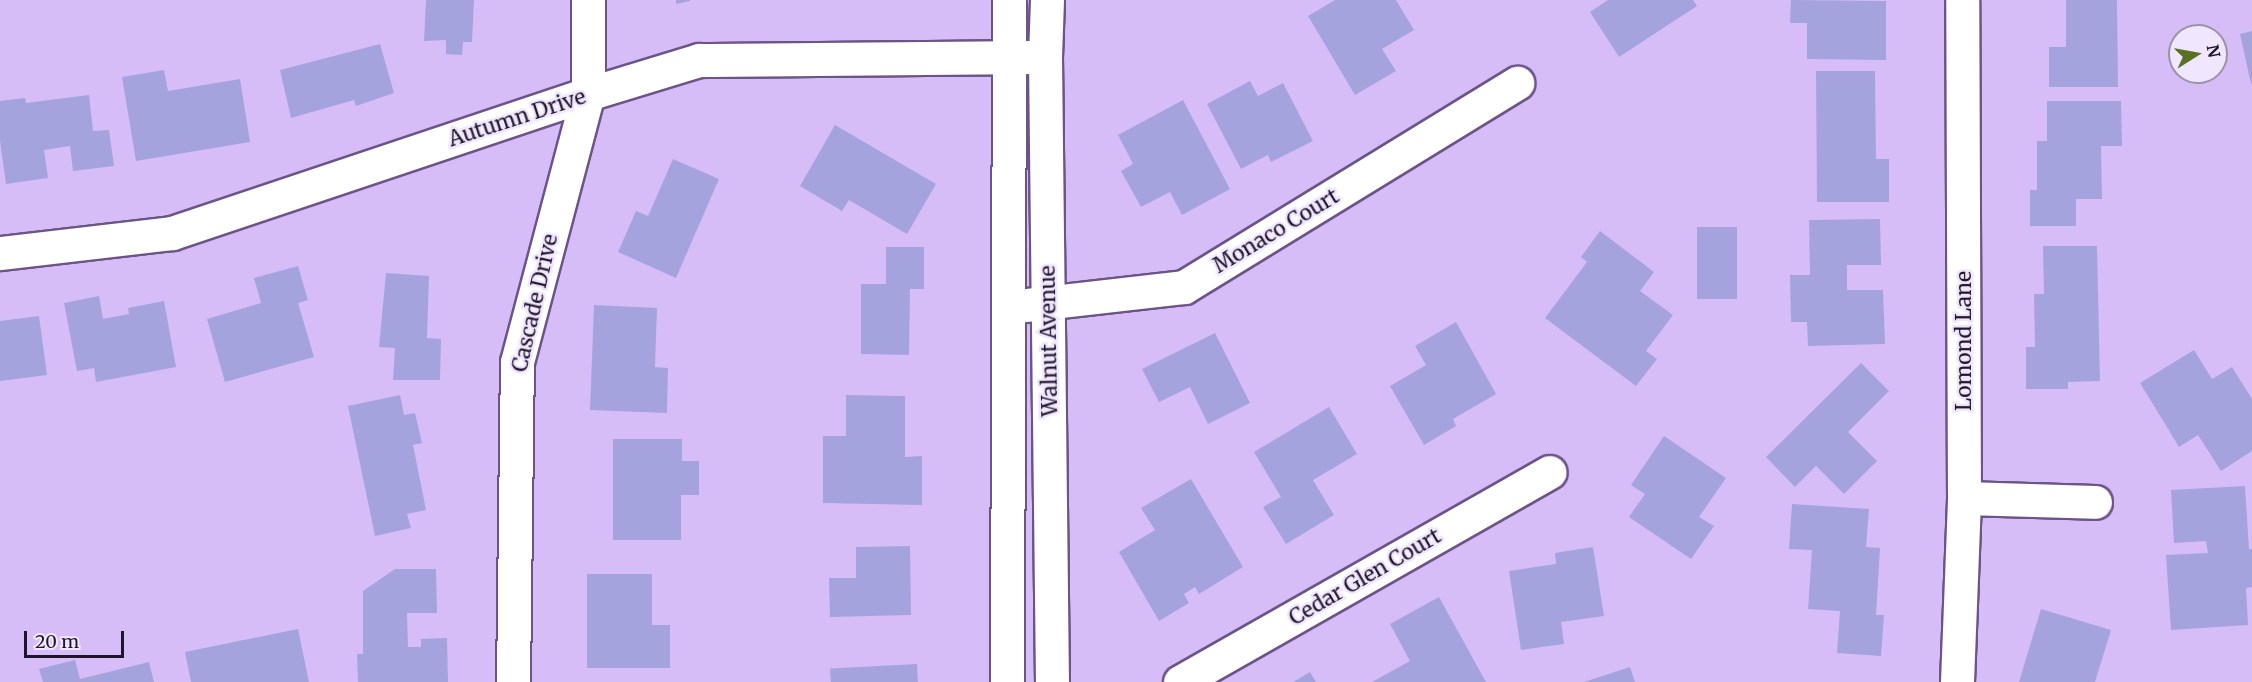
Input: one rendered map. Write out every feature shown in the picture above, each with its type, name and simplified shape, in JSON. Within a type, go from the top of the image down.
[{"type":"street","name":"Cascade Drive","points":[[513,682],[517,362],[588,94],[588,0]]},
{"type":"street","name":"Walnut Avenue","points":[[1007,682],[1010,305],[1007,57],[1009,0]]},
{"type":"street","name":"Walnut Avenue","points":[[1047,0],[1044,57],[1052,682]]},
{"type":"street","name":"Lomond Lane","points":[[1957,682],[1964,498],[1962,0]]},
{"type":"street","name":"Autumn Drive","points":[[0,253],[172,233],[588,94],[699,60],[1044,57]]},
{"type":"street","name":"Monaco Court","points":[[1010,305],[1048,304],[1184,287],[1517,83]]},
{"type":"street","name":"Cedar Glen Court","points":[[1180,682],[1550,471]]},
{"type":"street","points":[[1964,498],[2095,502]]},
{"type":"building","points":[[426,0],[474,0],[472,42],[463,42],[462,55],[446,54],[446,40],[424,41]]},
{"type":"building","points":[[676,0],[690,0],[690,1],[676,4]]},
{"type":"building","points":[[1335,0],[1396,0],[1414,30],[1382,49],[1396,71],[1355,95],[1308,16]]},
{"type":"building","points":[[1608,0],[1693,0],[1697,6],[1619,57],[1590,12]]},
{"type":"building","points":[[1791,0],[1886,1],[1886,60],[1807,59],[1807,23],[1790,23]]},
{"type":"building","points":[[2066,0],[2117,0],[2118,87],[2049,87],[2049,47],[2066,47]]},
{"type":"building","points":[[2252,31],[2252,84],[2251,84],[2240,34]]},
{"type":"building","points":[[380,44],[394,93],[356,106],[354,100],[291,118],[280,70]]},
{"type":"building","points":[[164,70],[168,91],[240,79],[250,142],[136,161],[122,77]]},
{"type":"building","points":[[1816,71],[1875,71],[1876,159],[1889,159],[1889,202],[1817,202]]},
{"type":"building","points":[[1250,81],[1258,96],[1283,83],[1313,141],[1271,162],[1268,155],[1241,169],[1207,104]]},
{"type":"building","points":[[89,95],[93,131],[109,130],[114,166],[73,171],[70,146],[44,150],[48,178],[6,184],[0,141],[0,101],[25,98],[26,103]]},
{"type":"building","points":[[1183,100],[1230,189],[1182,215],[1170,192],[1141,207],[1121,171],[1133,164],[1118,135]]},
{"type":"building","points":[[2047,101],[2121,101],[2122,146],[2101,146],[2102,199],[2076,199],[2076,226],[2030,226],[2030,190],[2037,190],[2037,141],[2047,141]]},
{"type":"building","points":[[835,125],[936,184],[907,234],[849,200],[842,211],[800,186]]},
{"type":"building","points":[[673,159],[719,179],[676,278],[618,252],[636,211],[648,216]]},
{"type":"building","points":[[1880,219],[1881,265],[1847,265],[1847,290],[1883,290],[1885,344],[1808,346],[1807,322],[1791,322],[1790,275],[1810,275],[1809,220]]},
{"type":"building","points":[[1697,227],[1737,227],[1737,299],[1697,299]]},
{"type":"building","points":[[1600,231],[1654,272],[1640,291],[1673,315],[1646,351],[1657,359],[1636,386],[1545,318],[1587,262],[1581,257]]},
{"type":"building","points":[[2043,246],[2097,246],[2100,381],[2068,382],[2068,389],[2026,389],[2026,347],[2035,347],[2034,294],[2044,294]]},
{"type":"building","points":[[886,247],[924,247],[924,289],[910,289],[909,355],[861,354],[861,284],[886,284]]},
{"type":"building","points":[[298,266],[308,300],[298,303],[314,357],[225,382],[207,319],[261,303],[254,278]]},
{"type":"building","points":[[386,273],[429,276],[427,338],[441,339],[440,380],[393,380],[395,348],[379,347]]},
{"type":"building","points":[[99,296],[103,319],[129,314],[128,308],[164,301],[176,367],[96,382],[94,368],[77,371],[64,303]]},
{"type":"building","points":[[594,305],[657,308],[655,367],[668,368],[667,413],[590,410]]},
{"type":"building","points":[[39,316],[47,375],[0,381],[0,321]]},
{"type":"building","points":[[1456,322],[1496,394],[1453,419],[1456,426],[1424,445],[1390,386],[1426,365],[1415,346]]},
{"type":"building","points":[[1215,333],[1250,403],[1208,424],[1190,387],[1159,402],[1142,369]]},
{"type":"building","points":[[2194,350],[2212,379],[2232,367],[2252,399],[2252,451],[2221,471],[2198,435],[2179,447],[2140,383]]},
{"type":"building","points":[[1861,363],[1889,391],[1848,432],[1877,461],[1844,494],[1816,466],[1795,487],[1766,457]]},
{"type":"building","points":[[400,395],[404,415],[415,413],[422,443],[413,445],[426,510],[407,514],[411,528],[375,536],[348,406]]},
{"type":"building","points":[[846,395],[905,396],[905,457],[922,456],[922,505],[823,503],[823,436],[846,436]]},
{"type":"building","points":[[1329,407],[1357,454],[1313,480],[1334,515],[1286,544],[1263,507],[1281,497],[1254,452]]},
{"type":"building","points":[[1664,436],[1726,478],[1699,517],[1714,526],[1691,559],[1629,517],[1645,494],[1631,485]]},
{"type":"building","points":[[613,439],[682,439],[682,461],[699,461],[699,495],[681,495],[681,540],[613,540]]},
{"type":"building","points":[[1191,479],[1243,567],[1199,594],[1195,587],[1184,594],[1189,603],[1159,621],[1119,552],[1155,530],[1141,508]]},
{"type":"building","points":[[2245,486],[2249,549],[2252,549],[2252,587],[2246,588],[2248,625],[2171,630],[2166,555],[2208,553],[2206,541],[2174,543],[2171,490]]},
{"type":"building","points":[[1792,504],[1869,509],[1866,547],[1880,548],[1876,615],[1884,615],[1881,656],[1837,653],[1840,611],[1808,609],[1812,550],[1789,549]]},
{"type":"building","points":[[910,546],[911,615],[830,617],[829,578],[856,578],[856,547]]},
{"type":"building","points":[[1593,547],[1604,616],[1561,622],[1564,644],[1521,650],[1509,571],[1556,564],[1555,553]]},
{"type":"building","points":[[395,569],[436,569],[437,613],[407,613],[408,647],[421,647],[421,639],[447,638],[448,682],[358,682],[357,654],[363,654],[363,591]]},
{"type":"building","points":[[587,574],[652,574],[652,625],[670,625],[670,668],[587,668]]},
{"type":"building","points":[[1439,597],[1486,682],[1372,682],[1410,661],[1390,624]]},
{"type":"building","points":[[2041,609],[2111,630],[2095,682],[2019,682]]},
{"type":"building","points":[[298,629],[309,682],[191,682],[185,652]]},
{"type":"building","points":[[75,660],[80,679],[149,662],[154,682],[43,682],[39,669]]},
{"type":"building","points":[[917,664],[918,682],[831,682],[830,669]]},
{"type":"building","points":[[1630,667],[1635,682],[1584,682]]},
{"type":"building","points":[[1310,672],[1316,682],[1293,682]]}]
